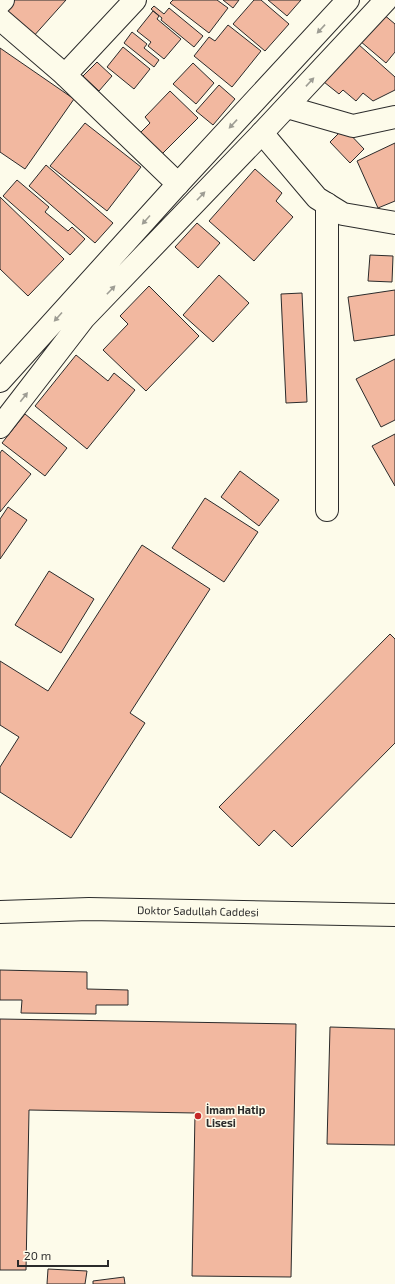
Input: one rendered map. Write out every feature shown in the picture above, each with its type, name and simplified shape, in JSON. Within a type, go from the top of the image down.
[{"type":"street","points":[[0,3],[3,0]]},
{"type":"street","points":[[65,74],[135,0]]},
{"type":"street","points":[[0,381],[178,184],[348,0]]},
{"type":"street","points":[[0,427],[84,318],[287,107],[386,0]]},
{"type":"street","points":[[0,19],[65,74],[178,184]]},
{"type":"street","points":[[287,107],[353,126],[395,117]]},
{"type":"street","points":[[262,133],[317,198],[343,214],[395,223]]},
{"type":"street","points":[[327,204],[327,510]]},
{"type":"street","name":"Doktor Sadullah Caddesi","points":[[0,912],[89,909],[395,915]]},
{"type":"building","points":[[11,0],[66,0],[32,38],[1,11]]},
{"type":"building","points":[[173,0],[217,0],[228,8],[209,33],[170,3]]},
{"type":"building","points":[[223,0],[239,0],[233,8]]},
{"type":"building","points":[[254,0],[261,0],[289,24],[265,51],[233,24]]},
{"type":"building","points":[[268,0],[301,0],[287,16]]},
{"type":"building","points":[[154,6],[164,14],[169,8],[203,36],[194,47],[161,20],[162,18],[151,9]]},
{"type":"building","points":[[153,11],[159,16],[157,19],[181,39],[164,59],[148,46],[151,42],[137,31]]},
{"type":"building","points":[[383,14],[395,24],[395,52],[386,63],[360,41]]},
{"type":"building","points":[[228,25],[261,51],[232,87],[194,56],[209,37],[215,41]]},
{"type":"building","points":[[132,32],[147,44],[144,48],[159,60],[154,67],[124,43]]},
{"type":"building","points":[[358,44],[395,77],[395,90],[373,101],[363,93],[356,101],[343,90],[339,94],[324,82]]},
{"type":"building","points":[[123,47],[150,69],[134,89],[107,67]]},
{"type":"building","points":[[0,48],[74,99],[25,169],[0,152]]},
{"type":"building","points":[[97,62],[112,76],[99,91],[83,76]]},
{"type":"building","points":[[193,63],[214,83],[196,104],[173,84]]},
{"type":"building","points":[[219,85],[235,99],[213,125],[196,111]]},
{"type":"building","points":[[170,91],[198,118],[161,155],[139,134],[150,123],[145,117]]},
{"type":"building","points":[[85,123],[141,167],[107,211],[50,166]]},
{"type":"building","points":[[344,128],[364,149],[350,163],[330,142]]},
{"type":"building","points":[[395,143],[395,201],[378,208],[357,161]]},
{"type":"building","points":[[46,165],[113,223],[95,243],[29,186]]},
{"type":"building","points":[[255,169],[282,193],[276,201],[293,217],[254,261],[209,221]]},
{"type":"building","points":[[17,180],[49,207],[45,212],[68,231],[72,227],[85,239],[70,255],[3,196]]},
{"type":"building","points":[[0,197],[64,259],[28,296],[0,269]]},
{"type":"building","points":[[197,223],[220,243],[198,268],[175,247]]},
{"type":"building","points":[[370,255],[393,256],[392,282],[368,281]]},
{"type":"building","points":[[219,275],[249,303],[213,342],[183,315]]},
{"type":"building","points":[[149,286],[199,336],[146,391],[103,350],[128,324],[120,316]]},
{"type":"building","points":[[395,290],[395,335],[354,341],[348,297]]},
{"type":"building","points":[[302,293],[307,402],[286,403],[281,294]]},
{"type":"building","points":[[76,355],[108,381],[114,373],[135,390],[87,449],[35,406]]},
{"type":"building","points":[[395,359],[395,420],[381,427],[356,379]]},
{"type":"building","points":[[25,414],[67,448],[45,476],[2,443]]},
{"type":"building","points":[[395,434],[395,486],[372,446]]},
{"type":"building","points":[[2,450],[31,474],[0,512],[0,453]]},
{"type":"building","points":[[240,471],[279,500],[259,526],[221,497]]},
{"type":"building","points":[[205,498],[258,532],[224,582],[172,548]]},
{"type":"building","points":[[8,507],[27,520],[0,559],[0,519]]},
{"type":"building","points":[[142,545],[210,589],[130,713],[145,723],[71,838],[0,792],[0,767],[19,737],[0,725],[0,661],[48,691]]},
{"type":"building","points":[[49,571],[94,599],[61,653],[15,625]]},
{"type":"building","points":[[390,634],[395,639],[395,743],[292,847],[274,830],[259,846],[219,807]]},
{"type":"building","points":[[0,970],[87,972],[87,989],[128,990],[128,1005],[96,1005],[96,1014],[21,1013],[22,1000],[0,1000]]},
{"type":"building","points":[[0,1019],[296,1024],[291,1277],[192,1276],[195,1113],[29,1110],[26,1270],[0,1270]]},
{"type":"building","points":[[330,1027],[395,1029],[395,1145],[327,1144]]},
{"type":"building","points":[[48,1269],[87,1271],[85,1284],[47,1284]]},
{"type":"building","points":[[124,1277],[125,1284],[93,1284],[93,1281]]},
{"type":"place","name":"İmam Hatip Lisesi","points":[[198,1116]]}]
